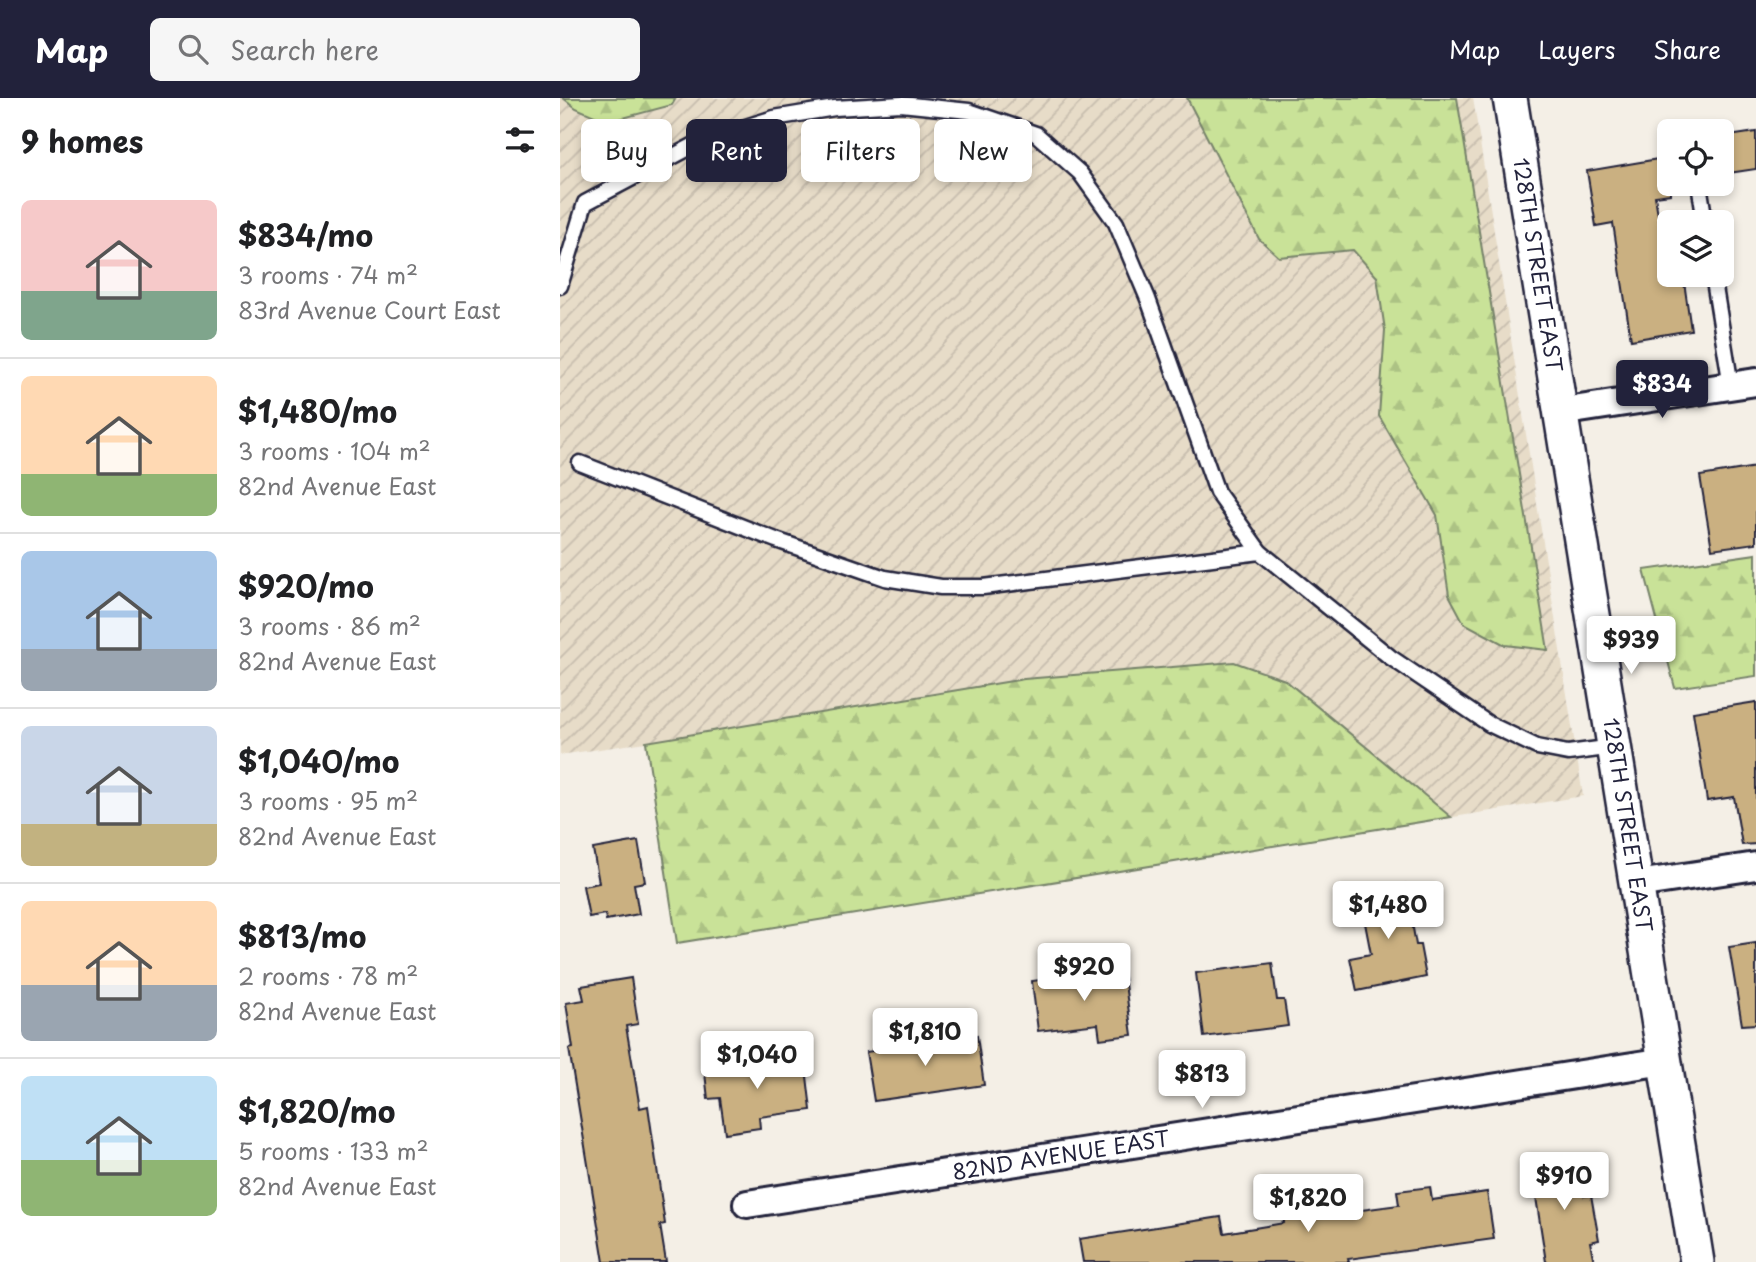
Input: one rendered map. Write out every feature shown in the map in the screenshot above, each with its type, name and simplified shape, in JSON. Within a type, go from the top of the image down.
[{"type":"street","name":"128TH STREET EAST","points":[[1510,98],[1697,1262]]},
{"type":"street","points":[[1560,412],[1744,384]]},
{"type":"street","points":[[1637,884],[1756,866]]},
{"type":"street","name":"82ND AVENUE EAST","points":[[747,1204],[1665,1061]]},
{"type":"lane","points":[[560,286],[585,203],[704,139],[774,118],[835,108],[901,104],[969,111],[1036,134],[1080,173],[1116,223],[1148,299],[1216,492],[1260,551],[1390,657],[1489,724],[1547,749],[1568,753],[1615,747]]},
{"type":"lane","points":[[1716,287],[1744,384]]},
{"type":"lane","points":[[580,463],[788,544],[885,578],[941,587],[983,587],[1260,551]]},
{"type":"shaded area","points":[[560,98],[1473,98],[1583,796],[677,943],[646,742],[560,755]]},
{"type":"green space","points":[[563,98],[676,98],[672,105],[619,119],[601,119],[576,108]]},
{"type":"green space","points":[[1187,98],[1457,98],[1548,650],[1505,645],[1464,623],[1449,595],[1437,515],[1379,416],[1385,330],[1377,277],[1353,250],[1279,257],[1259,239]]},
{"type":"green space","points":[[1756,554],[1756,676],[1675,688],[1644,570]]},
{"type":"green space","points":[[1234,662],[1285,680],[1451,817],[677,943],[646,742],[1024,679]]},
{"type":"building","points":[[1756,132],[1756,169],[1734,172],[1734,135]]},
{"type":"building","points":[[1657,159],[1657,287],[1685,287],[1691,330],[1631,340],[1613,223],[1596,226],[1587,171]]},
{"type":"building","points":[[1756,467],[1756,543],[1712,549],[1700,476]]},
{"type":"building","points":[[1756,702],[1756,844],[1742,845],[1734,797],[1707,801],[1693,712]]},
{"type":"building","points":[[638,841],[645,882],[634,884],[639,914],[606,920],[605,914],[589,917],[583,886],[599,883],[593,849]]},
{"type":"building","points":[[1405,884],[1416,945],[1420,945],[1426,977],[1357,991],[1350,958],[1371,954],[1359,892]]},
{"type":"building","points":[[1756,943],[1756,1024],[1742,1025],[1729,947]]},
{"type":"building","points":[[1272,963],[1277,1000],[1284,1000],[1288,1026],[1204,1037],[1196,973]]},
{"type":"building","points":[[1123,969],[1132,1035],[1100,1039],[1098,1024],[1038,1031],[1032,981]]},
{"type":"building","points":[[631,978],[638,1024],[626,1026],[640,1108],[648,1106],[665,1224],[660,1225],[666,1262],[604,1262],[569,1049],[573,1048],[566,1003],[584,1000],[581,986]]},
{"type":"building","points":[[977,1036],[984,1085],[874,1101],[866,1052]]},
{"type":"building","points":[[744,1059],[745,1068],[805,1060],[811,1110],[759,1117],[760,1128],[725,1133],[720,1098],[708,1099],[704,1064]]},
{"type":"building","points":[[1577,1158],[1584,1196],[1591,1195],[1599,1240],[1590,1242],[1594,1262],[1546,1262],[1531,1165]]},
{"type":"building","points":[[1430,1187],[1432,1200],[1487,1192],[1494,1239],[1348,1259],[1349,1262],[1083,1262],[1079,1239],[1221,1217],[1224,1233],[1284,1223],[1282,1206],[1315,1202],[1316,1216],[1399,1205],[1397,1191]]}]
